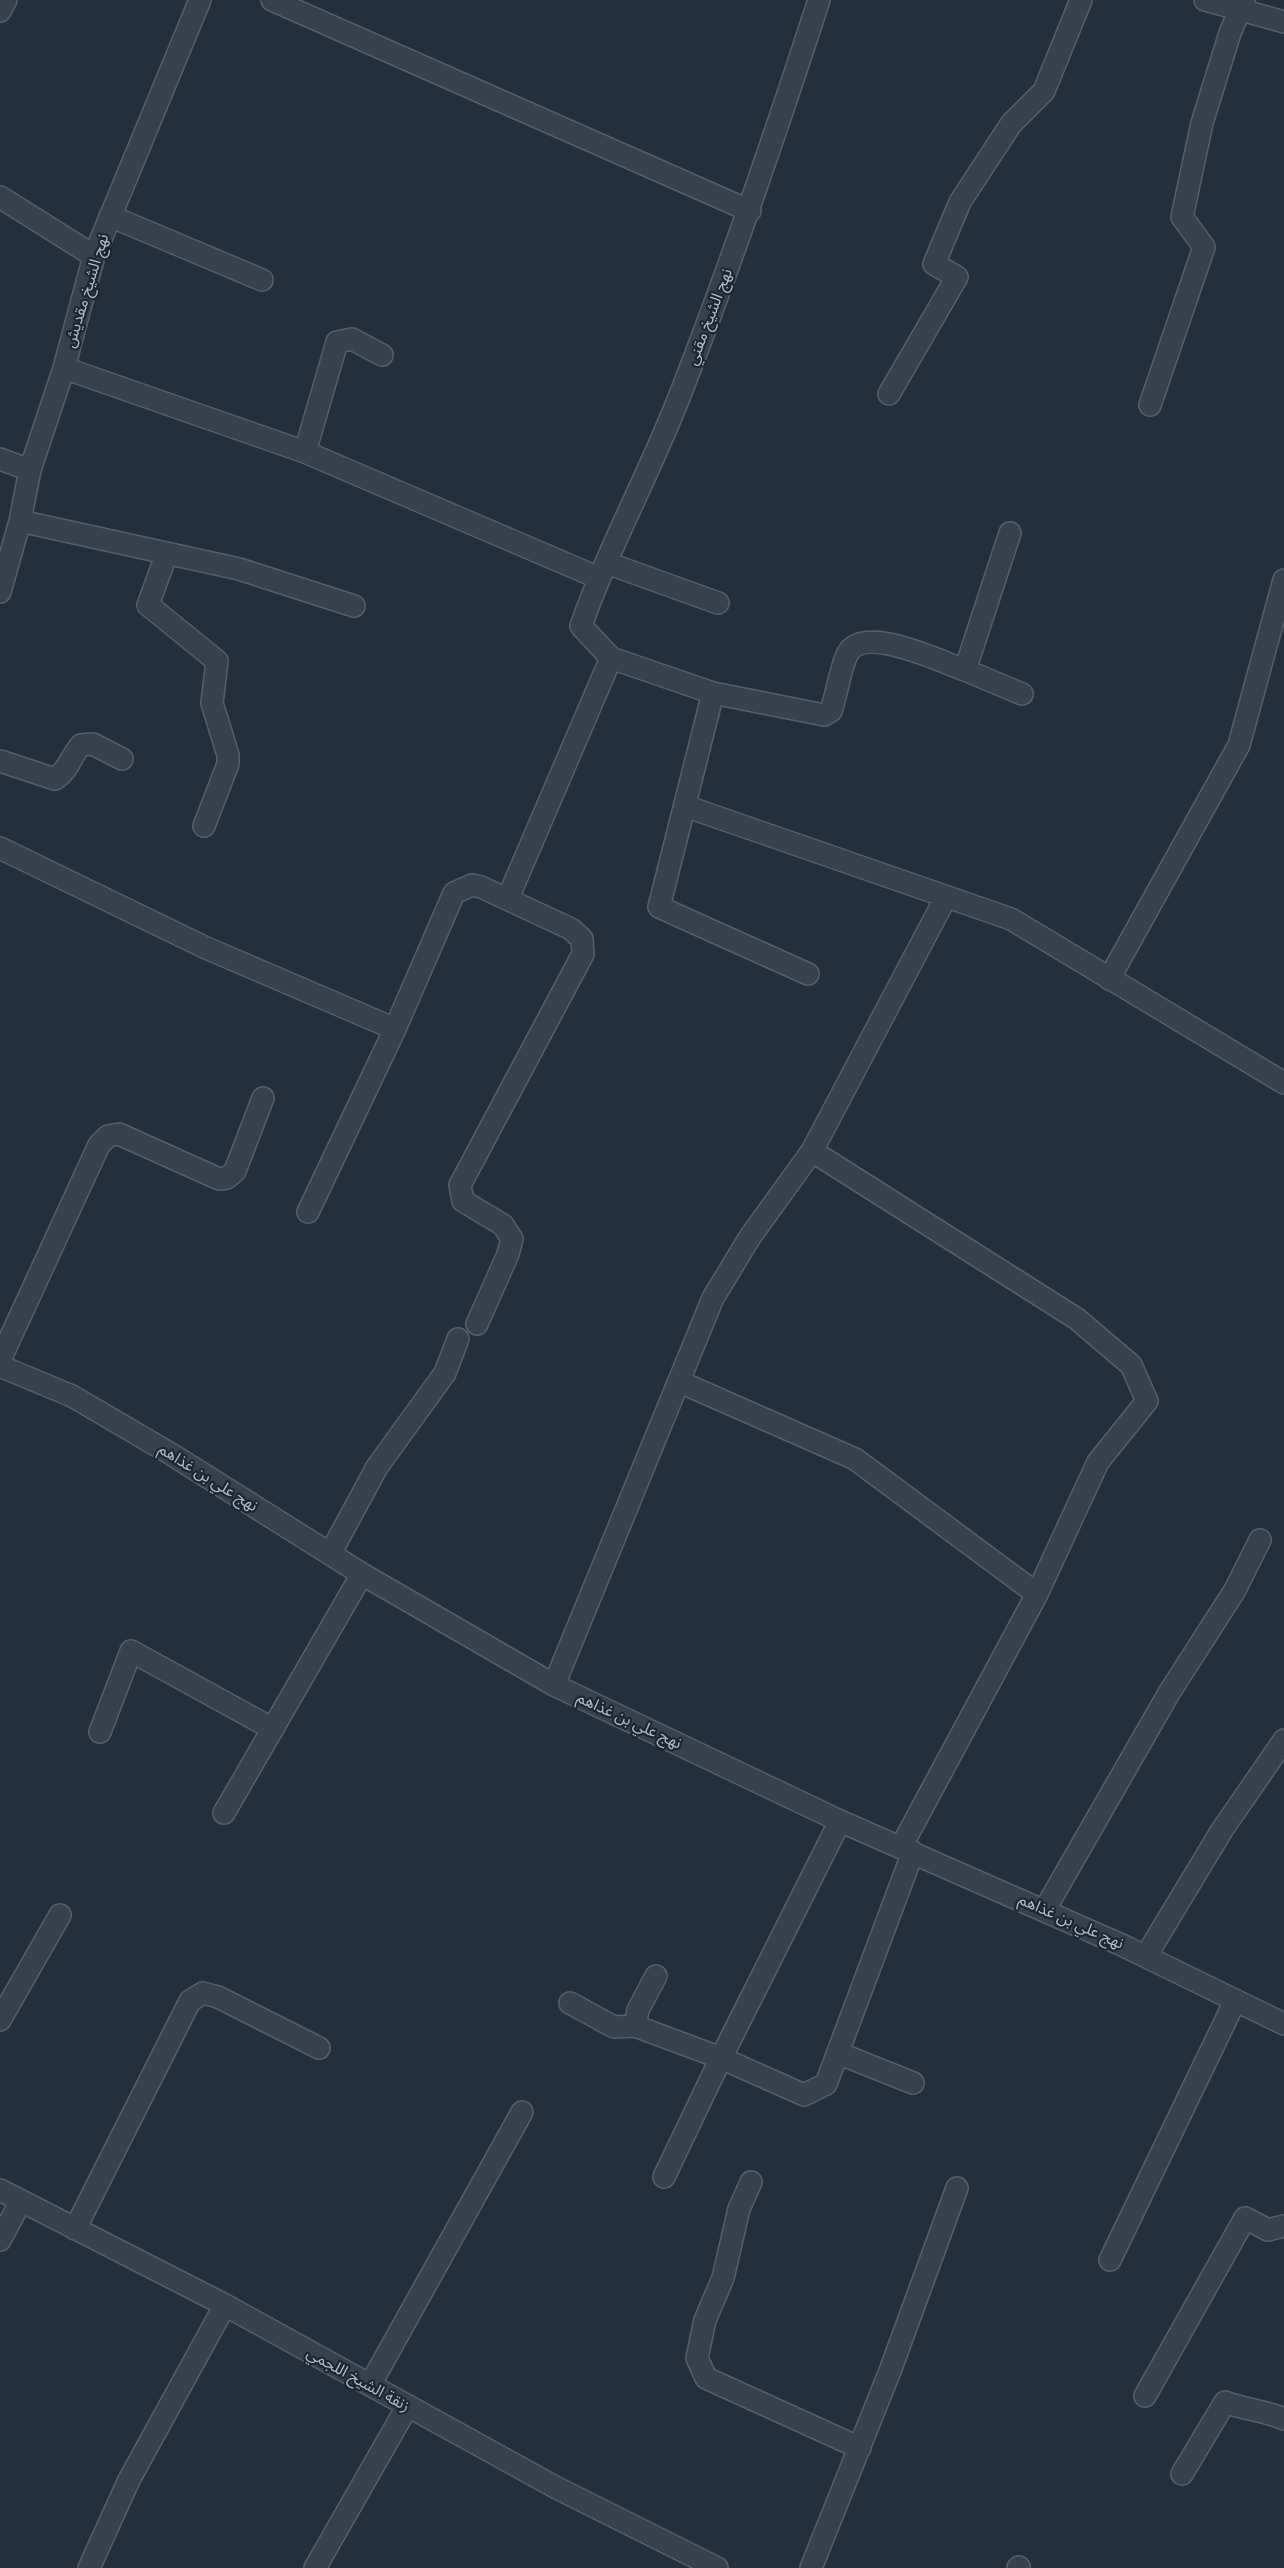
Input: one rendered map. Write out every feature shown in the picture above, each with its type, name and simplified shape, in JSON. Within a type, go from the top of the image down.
[{"type":"street","points":[[0,11],[6,0]]},
{"type":"street","name":"نهج الشيخ مقديش","points":[[0,592],[20,521],[30,470],[64,368],[94,256],[200,0]]},
{"type":"street","points":[[272,0],[308,7],[750,211]]},
{"type":"street","name":"نهج الشيخ مقني","points":[[611,658],[581,626],[677,402],[750,211],[819,0]]},
{"type":"street","points":[[889,394],[957,277],[934,264],[960,202],[1011,124],[1044,91],[1081,0]]},
{"type":"street","points":[[1205,0],[1242,5],[1284,22]]},
{"type":"street","points":[[1150,405],[1204,248],[1182,217],[1202,123],[1230,33],[1242,5]]},
{"type":"street","points":[[0,197],[94,256]]},
{"type":"street","points":[[110,216],[262,280]]},
{"type":"street","points":[[305,452],[337,342],[352,339],[382,355]]},
{"type":"street","points":[[64,368],[305,452],[603,571],[718,603]]},
{"type":"street","points":[[0,459],[30,470]]},
{"type":"street","points":[[20,521],[239,569],[354,606]]},
{"type":"street","points":[[965,670],[1010,533]]},
{"type":"street","points":[[167,553],[148,605],[217,661],[211,695],[228,764],[204,826]]},
{"type":"street","points":[[1109,979],[1239,745],[1284,580]]},
{"type":"street","points":[[508,898],[611,658],[713,693],[824,715],[831,711],[848,653],[862,642],[885,642],[965,670],[1022,694]]},
{"type":"street","points":[[713,693],[659,907],[808,974]]},
{"type":"street","points":[[0,761],[55,778],[66,772],[73,753],[81,745],[93,744],[122,759]]},
{"type":"street","points":[[685,806],[1011,919],[1284,1083]]},
{"type":"street","points":[[0,848],[204,947],[395,1029]]},
{"type":"street","points":[[308,1212],[395,1029],[454,892],[472,885],[508,898],[571,929],[582,939],[583,954],[460,1185],[463,1201],[503,1225],[512,1239],[508,1254],[477,1324]]},
{"type":"street","points":[[554,1685],[713,1298],[750,1237],[812,1151],[946,897]]},
{"type":"street","points":[[0,1360],[99,1145],[108,1136],[119,1134],[219,1179],[227,1178],[235,1171],[263,1098]]},
{"type":"street","points":[[570,2003],[614,2027],[635,2026],[721,2058],[804,2095],[826,2084],[907,1850],[1037,1594],[1098,1462],[1147,1401],[1131,1365],[1077,1319],[812,1151]]},
{"type":"street","points":[[330,1554],[377,1467],[445,1373],[458,1339]]},
{"type":"street","name":"نهج علي بن غذاهم","points":[[0,1366],[72,1396],[171,1454],[362,1574],[554,1685],[840,1821],[1146,1956],[1284,2024]]},
{"type":"street","points":[[680,1383],[855,1460],[1037,1594]]},
{"type":"street","points":[[1044,1911],[1169,1693],[1235,1590],[1260,1540]]},
{"type":"street","points":[[224,1813],[362,1574]]},
{"type":"street","points":[[99,1732],[131,1651],[273,1729]]},
{"type":"street","points":[[1146,1956],[1222,1830],[1284,1740]]},
{"type":"street","points":[[664,2177],[840,1821]]},
{"type":"street","points":[[0,2020],[60,1915]]},
{"type":"street","points":[[635,2026],[638,2010],[656,1976]]},
{"type":"street","points":[[75,2229],[190,2001],[203,1993],[218,1997],[319,2048]]},
{"type":"street","points":[[1110,2260],[1235,2001]]},
{"type":"street","points":[[838,2053],[913,2083]]},
{"type":"street","points":[[369,2385],[522,2112]]},
{"type":"street","points":[[751,2182],[739,2209],[723,2278],[705,2320],[697,2358],[706,2378],[860,2448]]},
{"type":"street","points":[[812,2568],[860,2448],[957,2188]]},
{"type":"street","name":"زنقة الشيخ اللجمي","points":[[0,2190],[225,2306],[555,2487],[717,2568]]},
{"type":"street","points":[[0,2240],[21,2201]]},
{"type":"street","points":[[1145,2396],[1245,2218],[1268,2230],[1284,2226]]},
{"type":"street","points":[[89,2568],[129,2480],[225,2306]]},
{"type":"street","points":[[1182,2474],[1225,2402],[1243,2409],[1266,2410],[1284,2419]]},
{"type":"street","points":[[315,2568],[407,2407]]}]
